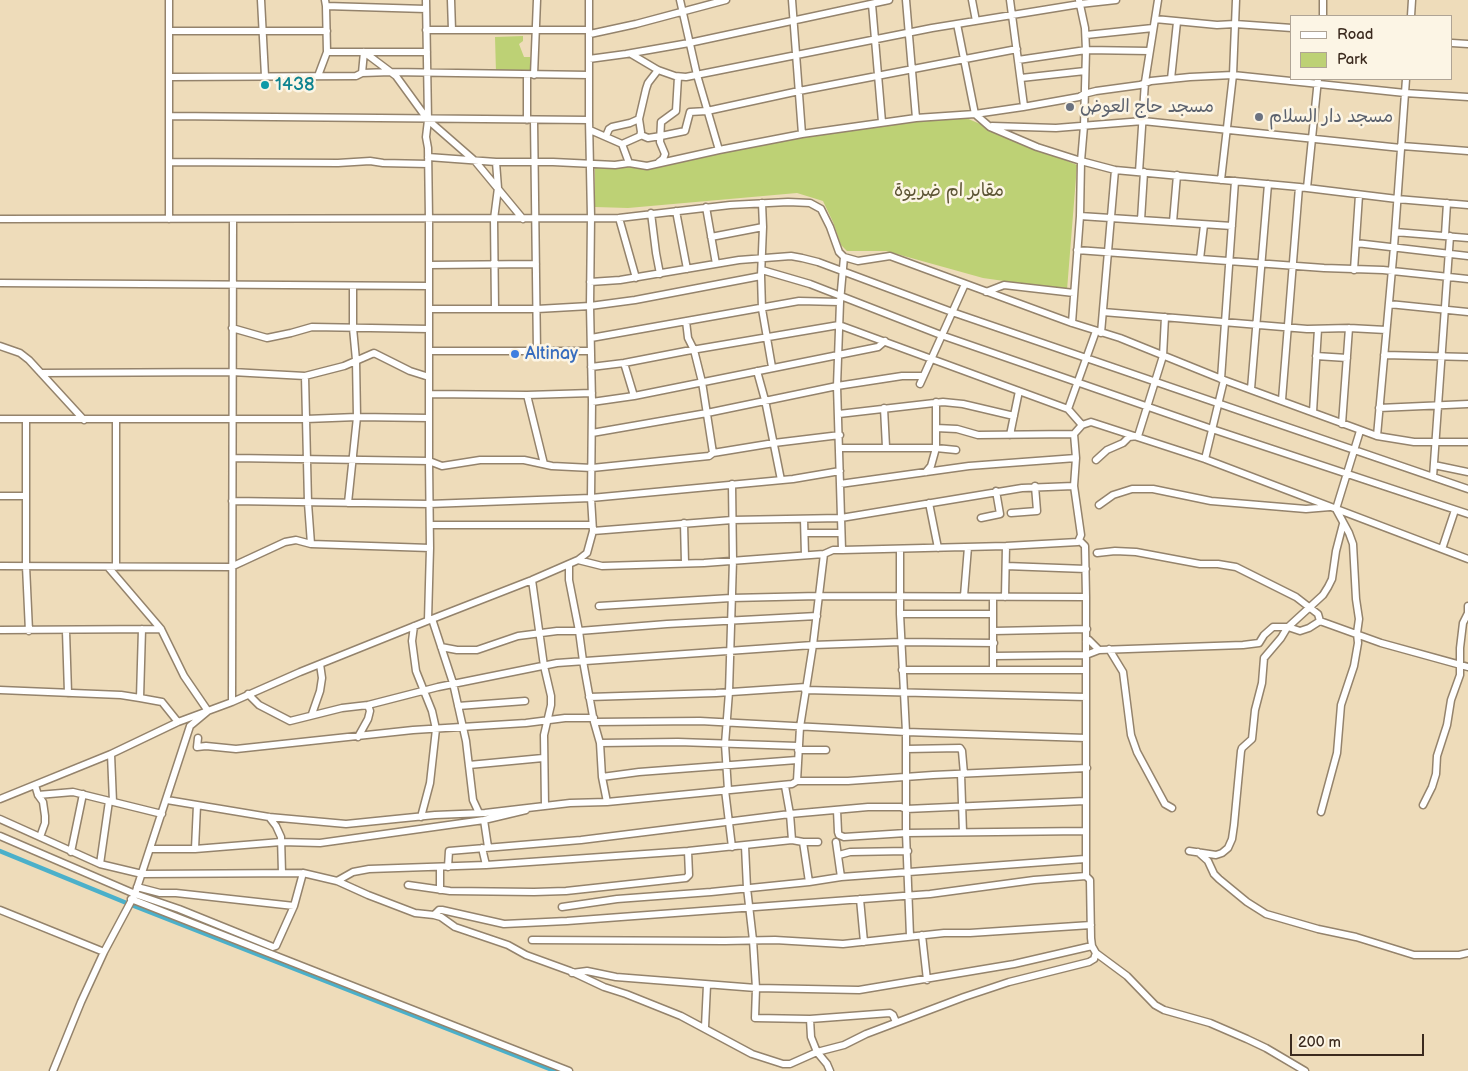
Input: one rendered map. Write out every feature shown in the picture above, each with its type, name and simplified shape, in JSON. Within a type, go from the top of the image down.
[{"type":"street","points":[[169,0],[169,219]]},
{"type":"street","points":[[261,0],[265,76]]},
{"type":"street","points":[[426,0],[428,120],[426,137],[430,309],[430,620],[453,683],[463,726],[473,800],[479,813]]},
{"type":"street","points":[[452,0],[452,30]]},
{"type":"street","points":[[537,0],[531,75],[530,120],[535,162],[537,352]]},
{"type":"street","points":[[0,799],[111,754],[178,722],[232,702],[320,664],[532,580],[578,560],[589,550],[593,528],[591,498],[589,0]]},
{"type":"street","points":[[680,0],[697,75],[719,150]]},
{"type":"street","points":[[426,30],[590,32],[683,12],[726,0]]},
{"type":"street","points":[[792,0],[802,134]]},
{"type":"street","points":[[589,59],[631,54],[690,43],[889,0]]},
{"type":"street","points":[[906,0],[916,118]]},
{"type":"street","points":[[972,0],[976,21]]},
{"type":"street","points":[[1010,0],[1024,106]]},
{"type":"street","points":[[631,54],[658,70],[678,76],[697,75],[909,32],[1079,2],[1116,0]]},
{"type":"street","points":[[1141,220],[1145,82],[1158,0]]},
{"type":"street","points":[[1221,180],[1232,75],[1236,0]]},
{"type":"street","points":[[1323,15],[1324,0]]},
{"type":"street","points":[[1411,15],[1412,0]]},
{"type":"street","points":[[1072,323],[1080,216],[1080,161],[1084,126],[1086,50],[1086,35],[1079,2]]},
{"type":"street","points":[[318,76],[327,52],[326,3],[426,9]]},
{"type":"street","points":[[872,4],[882,122]]},
{"type":"street","points":[[1155,19],[1217,25],[1235,24],[1290,28]]},
{"type":"street","points":[[1171,78],[1177,22]]},
{"type":"street","points":[[957,24],[975,114],[990,126],[1037,147],[1116,170],[1468,205]]},
{"type":"street","points":[[1086,35],[1153,28]]},
{"type":"street","points":[[169,31],[327,31]]},
{"type":"street","points":[[1453,43],[1468,44]]},
{"type":"street","points":[[640,135],[648,138],[685,131],[690,112],[707,111],[799,91],[1017,49]]},
{"type":"street","points":[[1018,60],[1086,50],[1149,51]]},
{"type":"street","points":[[327,52],[427,52]]},
{"type":"street","points":[[364,52],[396,76],[428,120],[475,161],[523,218]]},
{"type":"street","points":[[362,74],[364,52]]},
{"type":"street","points":[[640,135],[639,119],[647,85],[658,70]]},
{"type":"street","points":[[1021,78],[1085,70]]},
{"type":"street","points":[[170,77],[356,76],[391,72],[589,75]]},
{"type":"street","points":[[169,162],[338,162],[370,160],[383,163],[428,160],[615,165],[629,163],[643,166],[802,134],[916,118],[975,114],[1076,98],[1084,94],[1171,78],[1232,75],[1290,79]]},
{"type":"street","points":[[656,164],[663,159],[665,154],[660,142],[661,122],[676,111],[678,76]]},
{"type":"street","points":[[1303,80],[1405,93],[1468,98]]},
{"type":"street","points":[[1377,436],[1394,247],[1406,80]]},
{"type":"street","points":[[1282,400],[1292,266],[1312,138],[1317,81]]},
{"type":"street","points":[[169,116],[428,120],[589,120]]},
{"type":"street","points":[[606,136],[612,126],[630,123],[639,119]]},
{"type":"street","points":[[990,126],[1051,128],[1143,121],[1401,147],[1468,151]]},
{"type":"street","points":[[590,130],[622,144],[629,163]]},
{"type":"street","points":[[622,144],[634,140],[640,135]]},
{"type":"street","points":[[495,309],[494,219],[498,188],[496,162]]},
{"type":"street","points":[[1068,409],[1086,357],[1099,332],[1103,312],[1116,170]]},
{"type":"street","points":[[1173,222],[1177,175]]},
{"type":"street","points":[[1205,459],[1219,404],[1222,379],[1235,181]]},
{"type":"street","points":[[1251,389],[1268,184]]},
{"type":"street","points":[[1354,270],[1359,195]]},
{"type":"street","points":[[0,219],[619,218],[706,207],[807,202],[818,206],[827,220],[839,252],[844,258],[858,261],[890,256],[1072,323],[1120,338],[1360,431],[1394,440],[1468,442]]},
{"type":"street","points":[[762,203],[762,309],[772,367]]},
{"type":"street","points":[[1433,477],[1449,254],[1447,203]]},
{"type":"street","points":[[706,207],[716,264]]},
{"type":"street","points":[[676,211],[686,269]]},
{"type":"street","points":[[651,213],[660,274]]},
{"type":"street","points":[[1080,216],[1232,226]]},
{"type":"street","points":[[619,218],[636,278]]},
{"type":"street","points":[[232,702],[233,219]]},
{"type":"street","points":[[1200,259],[1204,224]]},
{"type":"street","points":[[711,237],[763,227]]},
{"type":"street","points":[[1395,232],[1468,238]]},
{"type":"street","points":[[1356,243],[1468,256]]},
{"type":"street","points":[[1077,250],[1292,266],[1392,271],[1468,280]]},
{"type":"street","points":[[590,282],[636,278],[762,258],[791,256],[802,258],[952,312],[1468,489]]},
{"type":"street","points":[[842,550],[840,435],[837,386],[838,325],[844,258]]},
{"type":"street","points":[[429,265],[536,264]]},
{"type":"street","points":[[430,309],[537,309],[590,306],[634,300],[761,273],[800,281],[840,299],[942,335],[1212,429],[1468,514]]},
{"type":"street","points":[[0,283],[429,286]]},
{"type":"street","points":[[920,384],[965,284]]},
{"type":"street","points":[[986,292],[1004,285],[1074,293]]},
{"type":"street","points":[[348,503],[356,417],[353,286]]},
{"type":"street","points":[[591,338],[801,301],[840,299]]},
{"type":"street","points":[[1389,304],[1468,312]]},
{"type":"street","points":[[1103,312],[1288,328],[1386,330]]},
{"type":"street","points":[[1138,436],[1164,356],[1165,318]]},
{"type":"street","points":[[686,321],[702,382],[713,453]]},
{"type":"street","points":[[591,367],[624,363],[838,325],[1068,409],[1082,425]]},
{"type":"street","points":[[232,328],[267,338],[291,334],[312,327],[429,329]]},
{"type":"street","points":[[1342,424],[1349,328]]},
{"type":"street","points":[[1313,412],[1318,329]]},
{"type":"street","points":[[592,402],[634,396],[878,347],[885,341]]},
{"type":"street","points":[[0,346],[20,354],[41,373],[84,420]]},
{"type":"street","points":[[429,351],[590,351]]},
{"type":"street","points":[[41,373],[232,372],[304,376],[328,372],[374,353],[410,371],[429,377]]},
{"type":"street","points":[[1384,355],[1468,357]]},
{"type":"street","points":[[1316,356],[1347,358]]},
{"type":"street","points":[[624,363],[634,396]]},
{"type":"street","points":[[757,371],[765,400],[781,480]]},
{"type":"street","points":[[304,376],[311,544]]},
{"type":"street","points":[[592,433],[707,413],[837,386],[897,376],[923,376]]},
{"type":"street","points":[[1010,435],[1019,392]]},
{"type":"street","points":[[429,394],[527,395],[592,393]]},
{"type":"street","points":[[527,395],[544,464]]},
{"type":"street","points":[[839,414],[936,402],[963,404],[1014,416]]},
{"type":"street","points":[[926,472],[931,466],[936,448],[936,402]]},
{"type":"street","points":[[1379,408],[1468,404]]},
{"type":"street","points":[[884,408],[886,447]]},
{"type":"street","points":[[0,420],[429,418]]},
{"type":"street","points":[[26,420],[26,566],[29,631]]},
{"type":"street","points":[[116,420],[116,567]]},
{"type":"street","points":[[1305,1071],[1247,1039],[1210,1024],[1164,1010],[1156,1005],[1127,976],[1096,953],[1092,946],[1090,880],[1086,876],[1085,859],[1087,768],[1086,569],[1085,546],[1080,540],[1074,486],[1076,458],[1074,434],[1082,425],[1091,422],[1138,436],[1205,459],[1468,559]]},
{"type":"street","points":[[936,428],[957,429],[978,435],[1074,434]]},
{"type":"street","points":[[1333,508],[1347,473],[1360,431]]},
{"type":"street","points":[[233,458],[429,461],[442,466],[480,460],[524,460],[544,464],[592,468],[709,456],[713,453],[774,443],[840,435]]},
{"type":"street","points":[[1096,460],[1108,450],[1123,444],[1129,438],[1138,436]]},
{"type":"street","points":[[840,448],[886,447],[956,450]]},
{"type":"street","points":[[840,484],[973,465],[1076,458]]},
{"type":"street","points":[[1434,465],[1468,472]]},
{"type":"street","points":[[232,501],[430,504],[591,498],[781,480],[840,471]]},
{"type":"street","points":[[732,484],[733,560],[729,692],[724,744],[728,821],[732,847]]},
{"type":"street","points":[[430,526],[593,528],[732,520],[840,518],[1035,486],[1074,486]]},
{"type":"street","points":[[1011,513],[1037,511],[1035,486]]},
{"type":"street","points":[[1099,505],[1114,495],[1132,489],[1153,489],[1211,501],[1306,509],[1333,508]]},
{"type":"street","points":[[981,518],[1000,514],[996,492]]},
{"type":"street","points":[[0,496],[26,496]]},
{"type":"street","points":[[929,503],[938,548]]},
{"type":"street","points":[[1321,812],[1337,753],[1341,706],[1354,666],[1359,619],[1353,544],[1349,533],[1333,508]]},
{"type":"street","points":[[1442,549],[1455,510]]},
{"type":"street","points":[[804,519],[805,555]]},
{"type":"street","points":[[684,523],[685,563]]},
{"type":"street","points":[[1189,851],[1216,855],[1228,848],[1232,839],[1241,751],[1252,739],[1255,710],[1262,683],[1264,658],[1288,627],[1323,595],[1330,583],[1343,524]]},
{"type":"street","points":[[805,533],[841,533]]},
{"type":"street","points":[[0,566],[231,567],[286,542],[296,540],[311,544],[430,548]]},
{"type":"street","points":[[578,560],[602,566],[685,563],[824,554],[833,550],[1006,546],[1076,542],[1080,540]]},
{"type":"street","points":[[1005,597],[1006,546]]},
{"type":"street","points":[[964,596],[968,547]]},
{"type":"street","points":[[900,549],[900,614],[906,732],[906,833],[910,936]]},
{"type":"street","points":[[1097,553],[1115,551],[1136,552],[1200,564],[1236,567],[1264,582],[1277,586],[1310,607],[1318,614],[1320,621]]},
{"type":"street","points":[[797,781],[800,727],[813,646],[824,554]]},
{"type":"street","points":[[569,564],[569,580],[589,697],[600,743],[606,802]]},
{"type":"street","points":[[1006,566],[1086,569]]},
{"type":"street","points":[[108,567],[161,629],[184,676],[208,711]]},
{"type":"street","points":[[532,580],[544,666],[551,696],[551,705],[546,721],[543,758],[545,806]]},
{"type":"street","points":[[600,606],[731,598],[819,596],[1086,597]]},
{"type":"street","points":[[993,597],[994,670]]},
{"type":"street","points":[[1423,805],[1434,781],[1437,756],[1447,725],[1451,700],[1460,675],[1463,622],[1468,613],[1468,606]]},
{"type":"street","points":[[900,614],[994,614]]},
{"type":"street","points":[[441,647],[457,650],[477,650],[518,636],[540,633],[817,616]]},
{"type":"street","points":[[1320,621],[1381,643],[1468,666]]},
{"type":"street","points":[[994,656],[1086,655],[1099,650],[1109,649],[1259,643],[1264,634],[1273,627],[1288,627],[1300,631],[1320,621]]},
{"type":"street","points":[[414,626],[412,641],[416,671],[432,711],[436,729],[430,783],[421,817]]},
{"type":"street","points":[[140,698],[142,629]]},
{"type":"street","points":[[0,630],[161,629]]},
{"type":"street","points":[[994,631],[1087,629]]},
{"type":"street","points":[[66,631],[68,693]]},
{"type":"street","points":[[1086,642],[1089,640],[1099,650]]},
{"type":"street","points":[[248,694],[259,705],[290,721],[312,714],[368,704],[453,683],[544,666],[583,661],[901,642],[994,643]]},
{"type":"street","points":[[1109,649],[1123,672],[1131,735],[1137,752],[1165,804],[1172,808]]},
{"type":"street","points":[[312,714],[320,691],[322,678],[320,664]]},
{"type":"street","points":[[902,670],[1086,670]]},
{"type":"street","points":[[589,697],[806,689],[903,694],[955,693],[1086,697]]},
{"type":"street","points":[[0,690],[121,695],[140,698],[162,702],[178,722]]},
{"type":"street","points":[[458,706],[525,701]]},
{"type":"street","points":[[358,737],[368,719],[370,711],[368,704]]},
{"type":"street","points":[[53,1071],[81,1002],[142,874],[190,726],[208,711]]},
{"type":"street","points":[[198,738],[198,747],[236,749],[463,726],[546,721],[565,718],[700,721],[906,732],[1086,738]]},
{"type":"street","points":[[600,743],[724,744],[826,750]]},
{"type":"street","points":[[906,749],[960,748],[962,751],[963,832]]},
{"type":"street","points":[[100,864],[111,801],[111,754]]},
{"type":"street","points":[[469,765],[543,758]]},
{"type":"street","points":[[602,777],[797,760]]},
{"type":"street","points":[[166,800],[269,816],[346,824],[534,808],[570,803],[606,802],[786,786],[797,781],[848,781],[1087,768]]},
{"type":"street","points":[[36,785],[38,795],[43,802],[45,816],[45,823],[40,837]]},
{"type":"street","points":[[786,786],[792,840]]},
{"type":"street","points":[[38,795],[64,792],[83,794],[162,814]]},
{"type":"street","points":[[72,852],[83,794]]},
{"type":"street","points":[[448,867],[449,851],[581,840],[790,814],[868,807],[901,807],[906,809],[1086,801]]},
{"type":"street","points":[[195,849],[197,805]]},
{"type":"street","points":[[150,849],[195,849],[281,842],[320,843],[484,820],[516,814],[534,808]]},
{"type":"street","points":[[837,810],[838,832],[841,836],[906,833],[1086,831]]},
{"type":"street","points":[[269,816],[280,832],[282,873]]},
{"type":"street","points":[[0,819],[100,864],[142,874],[303,873],[337,881],[415,913],[441,917],[455,927],[508,945],[604,987],[659,1007],[704,1027],[752,1054],[783,1064],[790,1064],[818,1052],[844,1045],[896,1022],[991,988],[1089,962],[1094,959],[1096,953]]},
{"type":"street","points":[[484,820],[486,865]]},
{"type":"street","points":[[0,836],[134,894],[569,1071]]},
{"type":"street","points":[[337,881],[353,872],[369,869],[486,865],[688,851],[792,840],[818,842]]},
{"type":"street","points":[[803,842],[809,882]]},
{"type":"street","points":[[836,842],[841,877]]},
{"type":"street","points":[[745,846],[756,988],[755,1018],[810,1019],[890,1013],[896,1022]]},
{"type":"street","points":[[408,885],[440,890],[501,892],[566,891],[686,878],[690,875],[688,851]]},
{"type":"street","points":[[838,855],[850,852],[908,851]]},
{"type":"street","points":[[1198,852],[1208,861],[1214,874],[1219,879],[1266,914],[1318,929],[1356,937],[1414,955],[1458,955],[1468,953]]},
{"type":"street","points":[[562,907],[809,882],[841,877],[1085,859]]},
{"type":"street","points":[[440,868],[440,890]]},
{"type":"street","points":[[134,894],[179,909],[273,947],[276,946],[294,906],[303,873]]},
{"type":"street","points":[[434,915],[439,910],[442,910],[504,924],[611,918],[749,906],[942,893],[1034,880],[1086,876]]},
{"type":"street","points":[[134,894],[176,892],[294,906]]},
{"type":"street","points":[[860,899],[864,942]]},
{"type":"street","points":[[0,910],[104,952]]},
{"type":"street","points":[[532,940],[775,940],[843,944],[922,935],[1091,925]]},
{"type":"street","points":[[922,935],[928,980]]},
{"type":"street","points":[[572,973],[587,971],[616,977],[756,988],[859,990],[928,980],[1035,960],[1092,946]]},
{"type":"street","points":[[704,1027],[707,985]]},
{"type":"street","points":[[810,1019],[811,1037],[818,1052],[828,1064],[830,1071]]},
{"type":"green space","points":[[523,36],[523,41],[519,44],[524,57],[530,57],[530,71],[496,72],[495,37]]},
{"type":"green space","name":"مقابر ام ضريوة","points":[[959,115],[1077,165],[1067,290],[983,278],[886,251],[847,251],[841,245],[823,201],[797,193],[628,208],[595,207],[595,164],[651,166],[785,139]]},
{"type":"waterway","points":[[0,851],[129,904],[555,1071]]},
{"type":"place","name":"1438","points":[[265,85]]},
{"type":"place","name":"مسجد حاج العوض","points":[[1070,107]]},
{"type":"place","name":"مسجد دار السلام","points":[[1259,117]]},
{"type":"place","name":"Altinay","points":[[515,354]]}]
